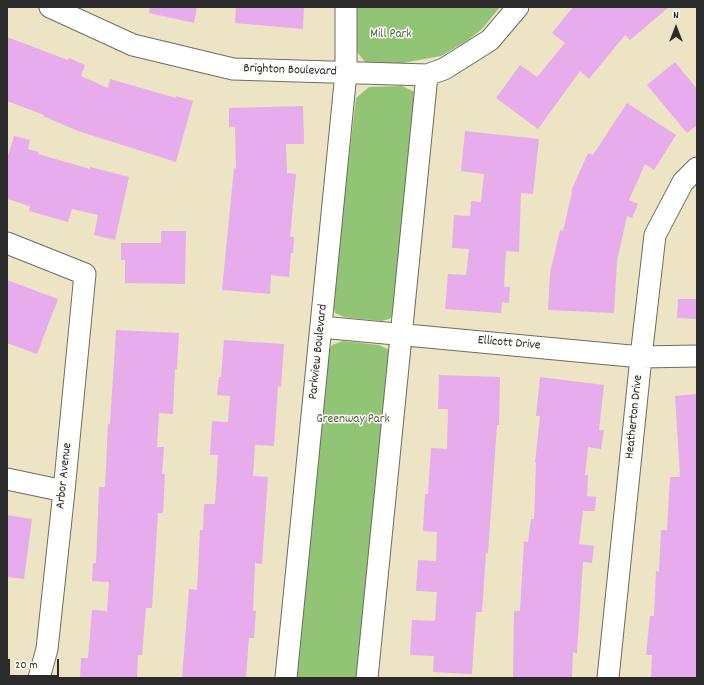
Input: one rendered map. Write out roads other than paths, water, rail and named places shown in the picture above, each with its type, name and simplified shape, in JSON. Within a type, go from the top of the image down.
[{"type":"street","name":"Brighton Boulevard","points":[[50,7],[133,45],[233,69],[427,75],[444,69],[490,40],[518,7]]},
{"type":"street","name":"Parkview Boulevard","points":[[286,678],[346,73],[346,7]]},
{"type":"street","points":[[367,678],[427,75]]},
{"type":"street","name":"Heatherton Drive","points":[[608,678],[655,235],[683,182],[697,168]]},
{"type":"street","name":"Arbor Avenue","points":[[7,243],[85,274],[47,649],[39,678]]},
{"type":"street","name":"Ellicott Drive","points":[[321,327],[641,357],[697,356]]},
{"type":"street","points":[[7,479],[64,490]]},
{"type":"park label","name":"Mill Park","points":[[391,35]]},
{"type":"park label","name":"Greenway Park","points":[[353,420]]}]
